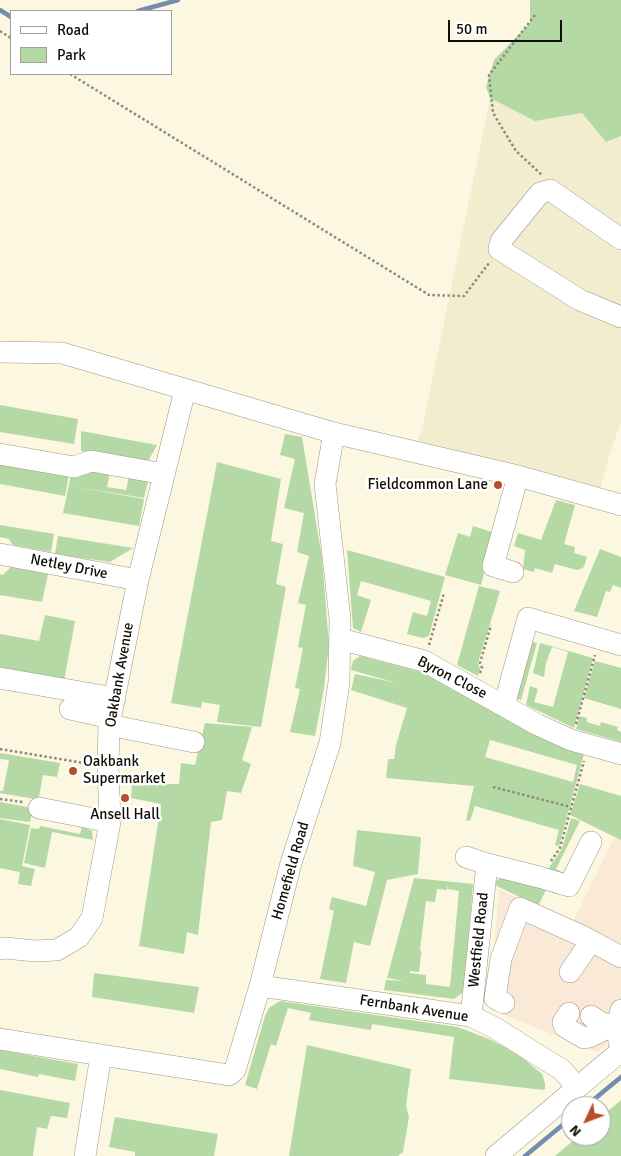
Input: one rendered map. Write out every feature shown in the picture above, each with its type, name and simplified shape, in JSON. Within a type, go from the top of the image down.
[{"type":"street","points":[[620,315],[580,300],[499,250],[501,241],[540,193],[550,190],[621,239]]},
{"type":"street","points":[[0,352],[62,353],[334,433],[518,476],[621,505]]},
{"type":"street","name":"Oakbank Avenue","points":[[0,949],[57,950],[79,937],[92,918],[110,822],[108,767],[112,714],[138,580],[185,390]]},
{"type":"street","name":"Homefield Road","points":[[0,1039],[229,1075],[235,1070],[260,986],[292,863],[330,743],[340,682],[340,619],[325,484],[334,433]]},
{"type":"street","points":[[0,454],[74,467],[91,461],[164,474]]},
{"type":"street","points":[[513,572],[493,566],[518,476]]},
{"type":"street","name":"Netley Drive","points":[[0,554],[138,580]]},
{"type":"street","name":"Byron Close","points":[[504,706],[528,618],[600,639]]},
{"type":"street","points":[[600,639],[621,645]]},
{"type":"street","name":"Byron Close","points":[[340,640],[424,661],[476,688],[504,706],[580,742],[621,754]]},
{"type":"street","points":[[0,678],[194,742]]},
{"type":"street","points":[[70,709],[112,714]]},
{"type":"street","points":[[38,808],[110,822]]},
{"type":"street","points":[[466,857],[542,877],[565,894],[591,842]]},
{"type":"street","name":"Westfield Road","points":[[471,1016],[488,864]]},
{"type":"street","points":[[504,1002],[495,998],[501,959],[520,908],[621,957]]},
{"type":"street","points":[[570,972],[590,941]]},
{"type":"street","name":"Fernbank Avenue","points":[[260,986],[471,1016],[496,1028],[562,1070],[577,1087]]},
{"type":"street","points":[[569,1013],[563,1022],[565,1027],[584,1038],[589,1038],[617,1020]]},
{"type":"street","points":[[591,1016],[602,1023],[617,1020]]},
{"type":"street","points":[[496,1156],[620,1052],[617,1020]]},
{"type":"street","points":[[85,1156],[100,1055]]},
{"type":"path","points":[[536,15],[490,75],[493,113],[516,151],[542,176],[550,190]]},
{"type":"path","points":[[72,75],[429,295],[464,296],[499,250]]},
{"type":"path","points":[[424,661],[444,593]]},
{"type":"path","points":[[476,688],[482,668],[480,663],[491,625]]},
{"type":"path","points":[[542,877],[560,848],[571,807],[580,742],[600,639]]},
{"type":"path","points":[[0,749],[108,767]]},
{"type":"path","points":[[493,786],[571,807]]},
{"type":"shaded area","points":[[490,98],[535,121],[582,113],[606,142],[621,136],[621,422],[608,459],[600,491],[414,448],[422,430]]},
{"type":"shaded area","points":[[614,838],[621,841],[621,1033],[597,1052],[489,1009],[499,889],[572,924]]},
{"type":"green space","points":[[530,0],[621,0],[621,136],[606,142],[582,113],[535,121],[490,98],[486,87],[494,60],[530,23]]},
{"type":"green space","points":[[0,405],[78,419],[74,444],[0,432]]},
{"type":"green space","points":[[81,431],[157,445],[147,463],[81,451]]},
{"type":"green space","points":[[285,434],[302,437],[322,558],[329,645],[324,688],[315,736],[290,732],[300,689],[295,688],[303,648],[298,647],[306,605],[298,603],[309,556],[297,552],[304,513],[284,508],[295,459],[280,455]]},
{"type":"green space","points":[[217,462],[281,479],[271,541],[283,544],[276,584],[286,587],[261,727],[217,722],[220,705],[202,702],[201,708],[171,703]]},
{"type":"green space","points":[[0,463],[69,475],[65,496],[0,484]]},
{"type":"green space","points":[[94,467],[128,476],[110,473],[107,487],[126,490],[129,476],[148,481],[144,498],[71,486],[144,499],[139,526],[63,513],[71,475]]},
{"type":"green space","points":[[556,500],[575,505],[564,544],[575,547],[574,553],[587,557],[585,564],[583,568],[577,570],[555,564],[552,573],[535,568],[534,572],[523,569],[525,550],[514,546],[518,533],[541,540]]},
{"type":"green space","points":[[0,525],[54,534],[51,552],[13,545],[9,539],[0,537]]},
{"type":"green space","points":[[473,526],[495,533],[481,585],[445,575],[458,533],[470,537]]},
{"type":"green space","points":[[58,536],[133,548],[110,562],[55,554]]},
{"type":"green space","points":[[600,549],[621,557],[621,588],[613,585],[610,592],[606,591],[597,617],[574,611]]},
{"type":"green space","points":[[347,550],[445,577],[429,636],[423,638],[407,634],[413,612],[427,616],[431,601],[361,581],[357,595],[371,600],[361,632],[353,628]]},
{"type":"green space","points":[[11,567],[48,574],[42,602],[0,595],[0,574],[3,575]]},
{"type":"green space","points":[[479,586],[500,591],[478,663],[480,669],[478,676],[457,665]]},
{"type":"green space","points":[[45,615],[75,621],[64,681],[0,671],[0,634],[39,641]]},
{"type":"green space","points":[[529,641],[537,643],[521,700],[513,698]]},
{"type":"green space","points":[[540,643],[593,658],[574,728],[526,705],[530,686],[538,689],[534,702],[553,707],[568,652],[552,647],[546,663],[544,677],[533,673]]},
{"type":"green space","points":[[360,656],[425,673],[584,754],[559,846],[555,845],[559,830],[475,806],[470,821],[466,820],[474,786],[386,778],[388,761],[389,759],[394,759],[396,745],[407,708],[351,690],[355,674],[397,683],[351,670],[353,661]],"holes":[[[490,740],[577,765],[573,782],[485,757]]]},
{"type":"green space","points":[[595,661],[621,668],[621,709],[584,698]]},
{"type":"green space","points":[[579,716],[587,718],[587,722],[600,726],[601,722],[618,727],[617,730],[621,732],[621,742],[576,729]]},
{"type":"green space","points":[[205,723],[252,727],[242,760],[251,764],[241,793],[227,791],[222,820],[211,822],[198,935],[187,932],[184,954],[139,946],[161,804],[131,798],[132,784],[179,784],[181,763],[195,765]]},
{"type":"green space","points":[[0,753],[60,763],[57,777],[43,775],[39,797],[53,800],[52,802],[0,793],[0,791],[3,791],[9,760],[0,759]]},
{"type":"green space","points":[[580,784],[621,796],[621,840],[570,815]]},
{"type":"green space","points":[[0,802],[33,808],[30,822],[0,818]]},
{"type":"green space","points":[[571,818],[580,821],[556,869],[566,874],[546,872],[562,849]]},
{"type":"green space","points":[[0,819],[30,825],[22,866],[35,869],[31,886],[18,884],[20,872],[0,868]]},
{"type":"green space","points":[[40,826],[80,834],[82,827],[92,831],[93,840],[52,832],[45,868],[24,863],[31,828],[39,829]]},
{"type":"green space","points":[[357,830],[421,837],[418,874],[387,880],[370,946],[354,942],[346,983],[320,979],[334,911],[329,909],[332,897],[366,906],[375,872],[353,866]]},
{"type":"green space","points":[[414,878],[473,884],[464,990],[462,993],[454,999],[384,990],[386,980],[404,981],[387,978]],"holes":[[[447,885],[448,889],[459,891],[450,987],[426,984],[426,975],[410,973],[410,971],[419,972],[426,901],[435,902],[437,889],[447,890]]]},
{"type":"green space","points":[[500,878],[558,890],[556,894],[546,890],[538,906],[493,884]]},
{"type":"green space","points":[[94,973],[199,987],[194,1013],[92,997]]},
{"type":"green space","points":[[280,1001],[458,1027],[489,1039],[518,1054],[542,1074],[545,1089],[449,1079],[454,1037],[372,1024],[371,1030],[309,1020],[311,1013],[288,1008],[276,1046],[271,1044],[257,1089],[245,1085],[265,1016],[269,1008]]},
{"type":"green space","points":[[307,1045],[411,1069],[406,1106],[409,1117],[403,1152],[398,1156],[289,1156]]},
{"type":"green space","points":[[0,1050],[78,1064],[75,1081],[39,1074],[38,1077],[0,1069]]},
{"type":"green space","points":[[0,1090],[70,1103],[67,1118],[51,1116],[47,1129],[37,1127],[33,1156],[0,1156]]},
{"type":"green space","points":[[621,1100],[621,1156],[555,1156],[567,1146],[611,1146],[611,1108]]},
{"type":"green space","points":[[115,1117],[218,1134],[214,1156],[135,1156],[135,1152],[109,1147]]},
{"type":"waterway","points":[[142,10],[178,0]]},
{"type":"waterway","points":[[0,10],[10,16]]},
{"type":"waterway","points":[[598,1096],[621,1077]]},
{"type":"waterway","points":[[525,1156],[561,1126]]},
{"type":"place","name":"Fieldcommon Lane","points":[[498,485]]},
{"type":"place","name":"Oakbank Supermarket","points":[[73,771]]},
{"type":"place","name":"Ansell Hall","points":[[125,798]]}]
